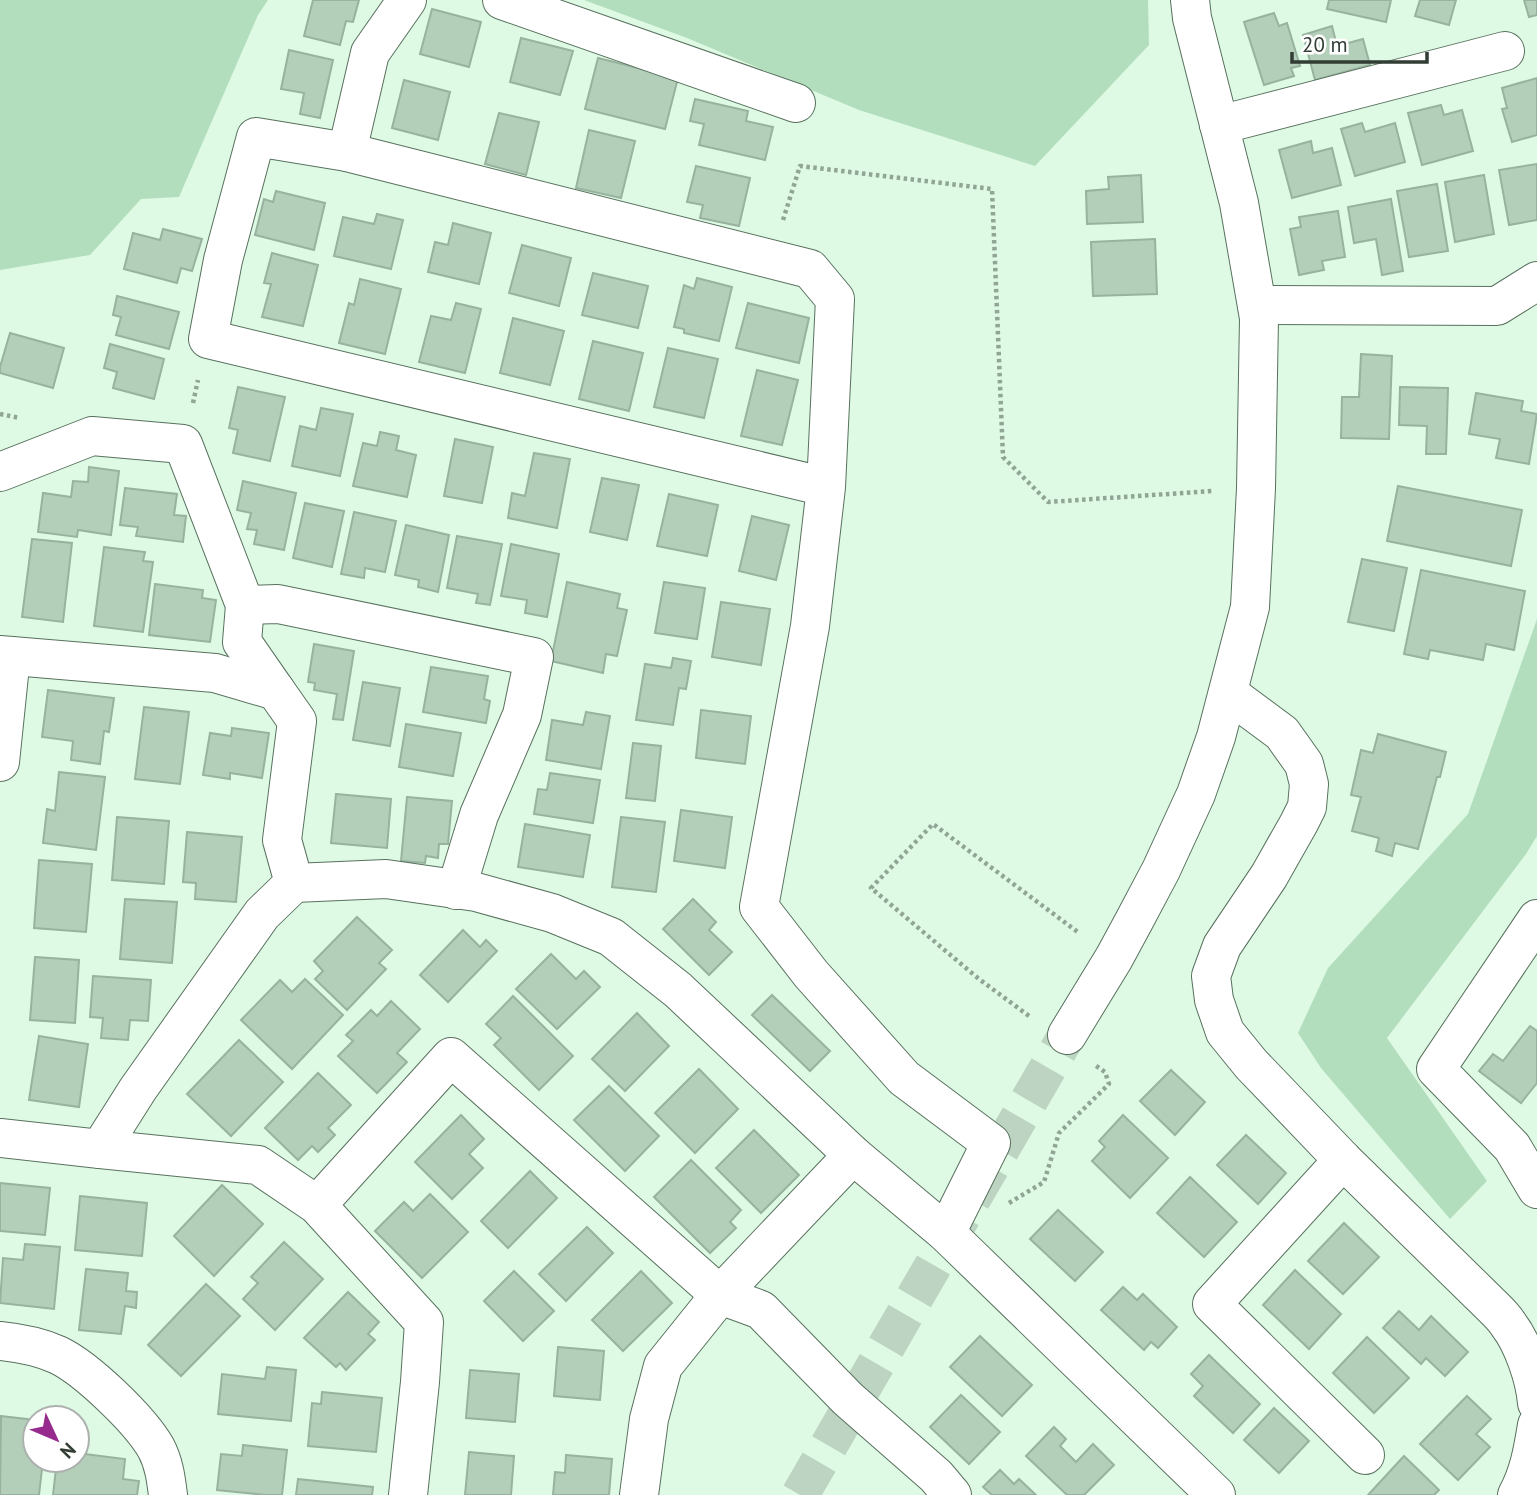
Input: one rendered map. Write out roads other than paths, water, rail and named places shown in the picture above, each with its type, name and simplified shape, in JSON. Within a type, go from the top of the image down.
[{"type":"street","points":[[348,152],[370,53],[407,0]]},
{"type":"street","points":[[502,0],[796,103]]},
{"type":"street","points":[[1067,1035],[1114,958],[1161,870],[1196,794],[1216,737],[1250,607],[1256,488],[1259,318],[1239,203],[1192,18],[1190,0]]},
{"type":"street","points":[[1219,125],[1505,51]]},
{"type":"street","points":[[826,487],[208,339],[223,260],[256,137],[348,152],[771,259],[810,270],[835,299],[826,487],[810,626],[759,906],[811,974],[904,1077],[991,1143],[946,1233]]},
{"type":"street","points":[[1257,305],[1497,306],[1537,281]]},
{"type":"street","points":[[0,472],[92,436],[183,444],[245,605],[242,642],[297,721],[282,840],[294,883]]},
{"type":"street","points":[[245,605],[278,604],[534,657],[522,715],[479,815],[456,890]]},
{"type":"street","points":[[0,762],[6,656],[215,673],[276,691]]},
{"type":"street","points":[[1228,693],[1282,733],[1304,764],[1309,784],[1307,807],[1269,876],[1222,946],[1211,976],[1214,1000],[1226,1032],[1251,1064],[1343,1160],[1510,1326],[1536,1388],[1537,1403]]},
{"type":"street","points":[[100,1149],[138,1089],[262,914],[294,883],[386,879],[476,892],[552,913],[611,937],[678,990],[853,1155],[946,1233],[1216,1495]]},
{"type":"street","points":[[1537,919],[1436,1069],[1512,1147],[1537,1189]]},
{"type":"street","points":[[317,1205],[451,1057],[720,1295],[761,1310],[941,1489]]},
{"type":"street","points":[[0,1138],[258,1165],[317,1205],[424,1322],[408,1495]]},
{"type":"street","points":[[639,1495],[649,1419],[663,1366],[720,1295],[853,1155]]},
{"type":"street","points":[[1343,1160],[1212,1304],[1365,1455]]},
{"type":"street","points":[[0,1341],[25,1344],[58,1355],[93,1378],[141,1426],[156,1449],[166,1475],[168,1495]]},
{"type":"street","points":[[1517,1495],[1525,1480],[1533,1453],[1537,1425]]},
{"type":"tunnel","points":[[800,1495],[1067,1035]]}]
